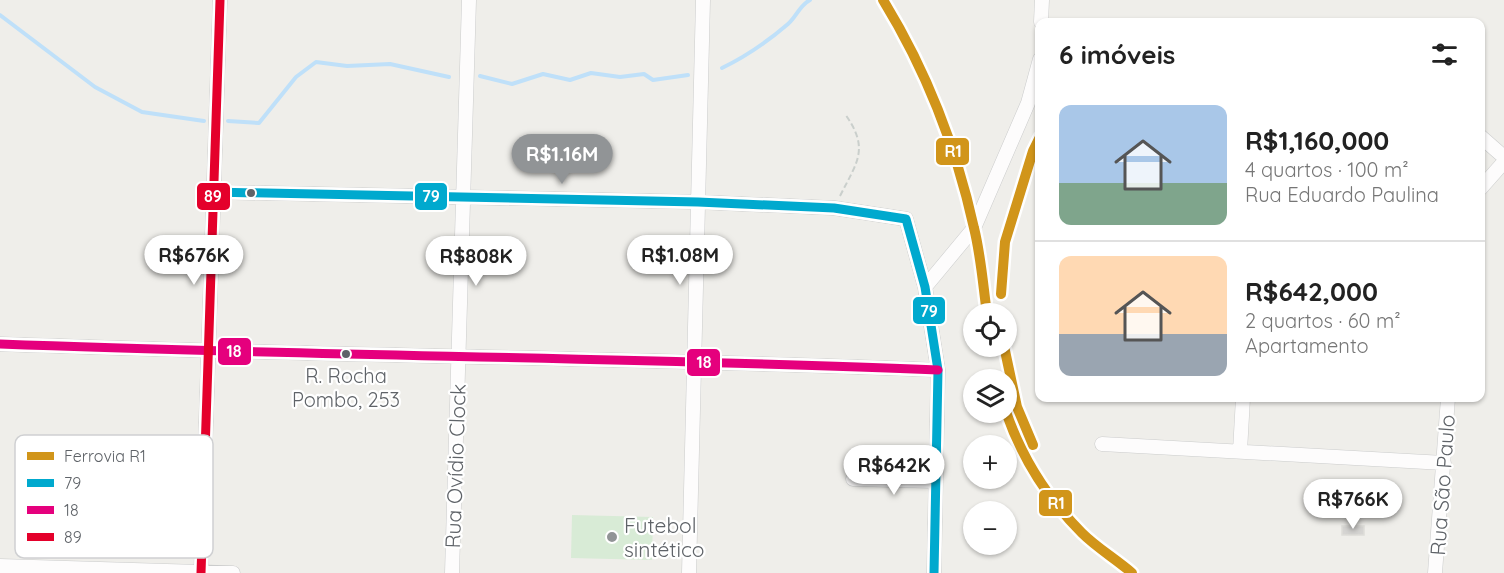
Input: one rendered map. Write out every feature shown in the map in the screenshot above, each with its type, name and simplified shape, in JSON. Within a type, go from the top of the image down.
[{"type":"street","points":[[205,435],[220,0]]},
{"type":"street","name":"Rua Ovídio Clock","points":[[452,573],[469,0]]},
{"type":"street","points":[[689,573],[702,0]]},
{"type":"street","points":[[1041,18],[1042,0]]},
{"type":"street","points":[[925,287],[974,228],[1028,103],[1035,77]]},
{"type":"street","points":[[1485,140],[1504,157]]},
{"type":"street","points":[[1485,183],[1504,162]]},
{"type":"street","points":[[213,192],[463,199],[698,202],[834,208],[906,219],[925,287],[938,370],[934,573]]},
{"type":"street","points":[[0,344],[208,352],[694,361],[938,370]]},
{"type":"street","points":[[1240,451],[1243,402]]},
{"type":"street","name":"Rua São Paulo","points":[[1436,573],[1448,402]]},
{"type":"street","points":[[1102,444],[1444,463]]},
{"type":"street","points":[[853,478],[935,481]]},
{"type":"street","points":[[0,566],[233,573]]},
{"type":"path","points":[[834,208],[859,154],[858,132],[845,114]]},
{"type":"green space","name":"Futebol sintético","points":[[572,515],[653,517],[652,560],[571,558]]},
{"type":"building","points":[[1342,526],[1364,526],[1364,535],[1342,535]]},
{"type":"waterway","points":[[722,68],[748,54],[772,37],[788,24],[810,0]]},
{"type":"waterway","points":[[0,15],[95,87],[142,112],[204,121]]},
{"type":"waterway","points":[[228,121],[259,123],[296,77],[316,62],[347,66],[390,64],[449,77]]},
{"type":"waterway","points":[[480,76],[512,84],[543,74],[570,80],[591,73],[620,77],[644,74],[653,80],[688,75]]},
{"type":"rail line","name":"R1","points":[[883,0],[913,54],[949,139],[967,198],[980,260],[986,303]]},
{"type":"rail line","name":"R1","points":[[1001,294],[1005,242],[1035,147]]},
{"type":"rail line","name":"R1","points":[[1006,357],[1017,407],[1033,445]]},
{"type":"rail line","name":"R1","points":[[1010,423],[1037,477],[1069,520],[1132,573]]},
{"type":"transit line","name":"89","points":[[206,435],[220,0]]},
{"type":"transit line","name":"79","points":[[213,192],[698,202],[834,208],[906,219],[925,287],[938,370],[934,573]]},
{"type":"transit line","name":"18","points":[[0,344],[938,370]]},
{"type":"transit line","name":"89","points":[[201,558],[201,573]]},
{"type":"place","name":"R. Rocha Pombo, 253","points":[[346,354]]},
{"type":"place","name":"Futebol sintético","points":[[612,537]]}]
